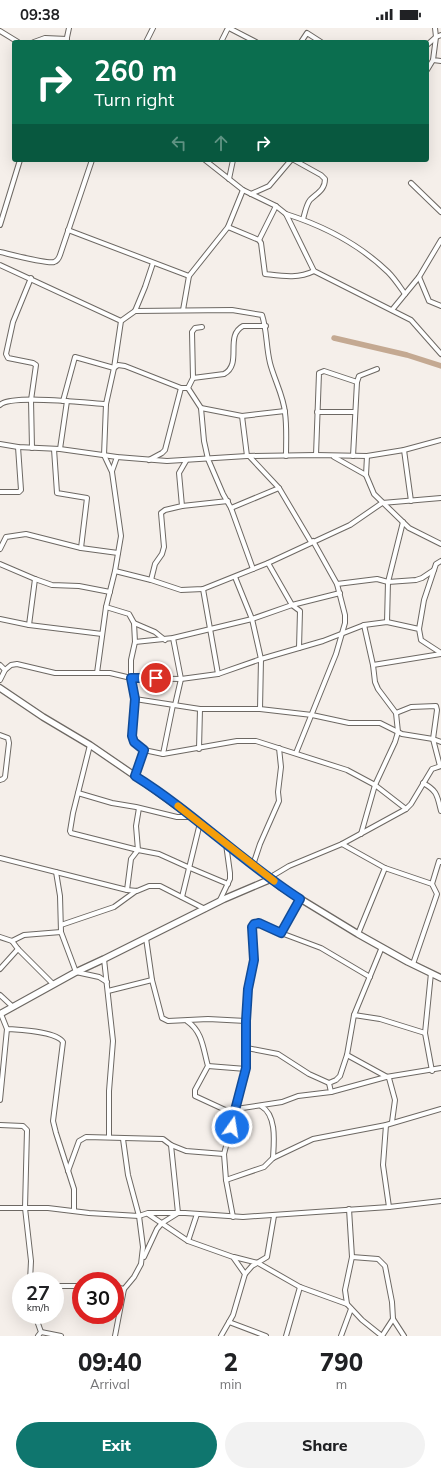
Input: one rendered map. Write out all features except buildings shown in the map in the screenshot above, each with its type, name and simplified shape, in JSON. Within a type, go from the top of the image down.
[{"type":"street","points":[[40,40],[45,38],[66,40],[69,28]]},
{"type":"street","points":[[147,40],[153,28]]},
{"type":"street","points":[[222,40],[228,28],[252,40]]},
{"type":"street","points":[[429,67],[433,60],[436,37],[435,28]]},
{"type":"street","points":[[0,31],[15,40]]},
{"type":"street","points":[[302,40],[307,33],[319,40]]},
{"type":"street","points":[[429,43],[441,35]]},
{"type":"street","points":[[433,60],[441,61]]},
{"type":"street","points":[[0,225],[19,162]]},
{"type":"street","points":[[0,252],[46,262],[54,262],[60,255],[91,162]]},
{"type":"street","points":[[208,162],[243,190],[276,206],[286,214],[303,219],[331,231],[369,255],[389,273],[405,294]]},
{"type":"street","points":[[229,179],[233,162]]},
{"type":"street","points":[[251,194],[269,186],[289,162]]},
{"type":"street","points":[[298,162],[321,174],[325,179],[322,189],[309,201],[303,219]]},
{"type":"street","points":[[411,183],[441,212]]},
{"type":"street","points":[[183,310],[189,276],[228,227],[243,190]]},
{"type":"street","points":[[276,206],[260,240],[265,274],[291,277],[307,275],[314,271]]},
{"type":"street","points":[[286,214],[314,271],[411,320],[441,354]]},
{"type":"street","points":[[228,227],[260,240]]},
{"type":"street","points":[[68,230],[189,276]]},
{"type":"street","points":[[392,310],[419,277],[441,240]]},
{"type":"street","points":[[97,673],[106,607],[115,572],[121,533],[112,472],[104,455],[106,404],[114,368],[121,322],[135,311],[153,263]]},
{"type":"street","points":[[0,265],[31,278],[121,322]]},
{"type":"street","points":[[419,277],[429,301],[441,306]]},
{"type":"street","points":[[31,278],[13,322],[6,354],[8,358],[35,364],[36,367],[31,400],[32,448]]},
{"type":"street","points":[[135,311],[232,310],[262,314],[266,326],[265,332],[270,363],[285,411],[286,456]]},
{"type":"street","points":[[193,378],[227,372],[232,367],[234,339],[236,332],[240,327],[266,326]]},
{"type":"street","points":[[188,388],[193,378],[192,332],[195,328],[202,327]]},
{"type":"street","points":[[60,449],[65,401],[75,357],[114,368],[118,365],[126,366],[181,388],[188,388]]},
{"type":"street","points":[[353,456],[354,412],[357,382],[359,376],[376,369]]},
{"type":"street","points":[[316,455],[318,375],[321,371],[357,382]]},
{"type":"street","points":[[148,460],[165,450],[181,388]]},
{"type":"street","points":[[188,388],[201,408],[204,441],[208,459],[231,508],[253,569]]},
{"type":"street","points":[[0,404],[6,401],[31,400],[106,404]]},
{"type":"street","points":[[201,408],[242,416],[285,411]]},
{"type":"street","points":[[317,412],[354,412]]},
{"type":"street","points":[[242,416],[248,457],[279,488],[337,584],[345,615],[343,634],[296,753]]},
{"type":"street","points":[[0,444],[18,447],[60,449],[148,460],[186,461],[316,455],[367,456],[404,450],[441,440]]},
{"type":"street","points":[[0,492],[19,492],[21,490],[18,447]]},
{"type":"street","points":[[54,449],[57,493],[87,498],[81,548]]},
{"type":"street","points":[[404,450],[411,501]]},
{"type":"street","points":[[334,456],[366,475]]},
{"type":"street","points":[[367,456],[366,475],[374,494],[409,528],[441,544]]},
{"type":"street","points":[[112,472],[117,457]]},
{"type":"street","points":[[182,506],[179,472],[186,461]]},
{"type":"street","points":[[231,508],[279,488]]},
{"type":"street","points":[[115,572],[151,580],[181,590],[203,589],[268,563],[354,523],[382,503],[441,498]]},
{"type":"street","points":[[151,580],[154,564],[162,554],[164,547],[162,514],[165,510],[182,506],[228,501]]},
{"type":"street","points":[[387,622],[388,582],[403,522]]},
{"type":"street","points":[[0,537],[26,534],[81,548],[118,553]]},
{"type":"street","points":[[0,549],[6,537]]},
{"type":"street","points":[[441,561],[436,564],[434,570],[423,604],[419,629],[421,640],[441,653]]},
{"type":"street","points":[[268,563],[292,605],[300,611],[299,648]]},
{"type":"street","points":[[0,564],[35,580],[52,585],[79,586],[110,592]]},
{"type":"street","points":[[337,584],[377,579],[388,582],[419,580],[434,570]]},
{"type":"street","points":[[235,577],[252,619],[261,658],[260,709]]},
{"type":"street","points":[[29,625],[35,580]]},
{"type":"street","points":[[203,589],[218,674]]},
{"type":"street","points":[[136,642],[165,640],[209,628],[252,619],[292,605],[340,593]]},
{"type":"street","points":[[106,607],[129,614],[134,623],[136,642],[131,660],[131,678],[135,699],[132,736],[134,742],[144,750],[163,754],[240,741],[256,741],[339,766],[375,785],[406,809]]},
{"type":"street","points":[[0,619],[29,625],[102,634]]},
{"type":"street","points":[[0,680],[5,670],[11,665],[17,664],[54,673],[97,673],[114,674],[131,678],[181,679],[218,674],[261,658],[343,634],[364,625],[387,622],[419,629]]},
{"type":"street","points":[[134,623],[155,632],[165,640]]},
{"type":"street","points":[[361,834],[375,785],[396,742],[398,732],[396,713],[378,690],[375,682],[373,665],[364,625]]},
{"type":"street","points":[[163,754],[181,679],[173,638]]},
{"type":"street","points":[[373,665],[441,653]]},
{"type":"street","points":[[0,666],[5,670]]},
{"type":"street","points":[[0,688],[43,717],[90,745],[135,776],[200,823],[281,887],[358,934],[441,978]]},
{"type":"street","points":[[135,699],[200,709],[260,709],[312,715],[349,723],[380,723],[398,732],[441,742]]},
{"type":"street","points":[[0,1100],[7,1028],[0,1014],[76,972],[219,902],[272,879],[274,875],[289,866],[342,844],[406,809],[411,804],[432,769],[441,766],[433,739],[437,710],[436,706],[411,707],[396,713]]},
{"type":"street","points":[[199,749],[200,709]]},
{"type":"street","points":[[0,735],[8,738],[9,743],[5,777],[0,780]]},
{"type":"street","points":[[90,745],[70,827],[71,833],[159,854],[228,884]]},
{"type":"street","points":[[254,865],[260,844],[279,801],[278,792],[281,767],[279,748]]},
{"type":"street","points":[[135,776],[144,750]]},
{"type":"street","points":[[423,783],[432,788],[435,792],[441,811]]},
{"type":"street","points":[[78,793],[112,804],[139,808],[177,817],[192,817]]},
{"type":"street","points":[[127,890],[131,859],[138,850],[136,826],[139,808]]},
{"type":"street","points":[[182,897],[200,823]]},
{"type":"street","points":[[219,902],[228,884],[230,873],[226,844]]},
{"type":"street","points":[[342,844],[385,868],[432,884],[437,894],[413,964]]},
{"type":"street","points":[[0,858],[127,890],[137,891]]},
{"type":"street","points":[[432,884],[440,861]]},
{"type":"street","points":[[358,934],[385,868]]},
{"type":"street","points":[[56,872],[60,896],[61,932],[76,972]]},
{"type":"street","points":[[61,925],[114,907],[137,891],[149,886],[160,886],[205,909]]},
{"type":"street","points":[[281,933],[300,899]]},
{"type":"street","points":[[233,1216],[226,1180],[224,1154],[246,1068],[248,989],[254,960],[252,927],[254,924],[259,923],[320,948],[370,977]]},
{"type":"street","points":[[12,941],[24,935],[61,932]]},
{"type":"street","points":[[0,937],[12,941],[53,984]]},
{"type":"street","points":[[146,938],[152,980],[162,1018],[168,1021],[208,1019],[246,1021]]},
{"type":"street","points":[[329,1083],[336,1080],[340,1076],[347,1055],[354,1014],[382,947]]},
{"type":"street","points":[[0,969],[18,949]]},
{"type":"street","points":[[104,959],[113,1041],[110,1082],[109,1137]]},
{"type":"street","points":[[76,972],[99,977],[107,982]]},
{"type":"street","points":[[431,973],[425,1033],[432,1071]]},
{"type":"street","points":[[108,992],[152,980]]},
{"type":"street","points":[[0,995],[13,1007]]},
{"type":"street","points":[[354,1014],[380,1019],[425,1033]]},
{"type":"street","points":[[187,1020],[199,1033],[208,1066],[195,1090],[195,1096],[234,1114]]},
{"type":"street","points":[[7,1028],[41,1032],[62,1040],[63,1044],[53,1121],[75,1193],[74,1211]]},
{"type":"street","points":[[247,1048],[278,1054],[309,1074],[329,1083],[332,1092]]},
{"type":"street","points":[[347,1055],[377,1070],[389,1078],[394,1100],[392,1122]]},
{"type":"street","points":[[208,1066],[246,1068]]},
{"type":"street","points":[[236,1109],[282,1102],[298,1096],[332,1092],[386,1077],[432,1071],[441,1068]]},
{"type":"street","points":[[261,1106],[267,1109],[274,1131],[273,1158]]},
{"type":"street","points":[[226,1180],[264,1167],[273,1158],[313,1139],[386,1125],[392,1122],[441,1109]]},
{"type":"street","points":[[0,1125],[24,1126],[27,1130],[25,1208],[31,1261],[30,1272]]},
{"type":"street","points":[[386,1125],[383,1165],[389,1207]]},
{"type":"street","points":[[68,1171],[77,1145],[82,1138],[109,1137],[122,1139],[163,1139],[171,1146],[186,1151],[224,1154]]},
{"type":"street","points":[[122,1139],[128,1175],[140,1216],[143,1247],[142,1262]]},
{"type":"street","points":[[171,1146],[178,1213]]},
{"type":"street","points":[[0,1208],[48,1208],[140,1216],[148,1213],[178,1213],[243,1217],[389,1207],[441,1201]]},
{"type":"street","points":[[349,1209],[352,1257],[345,1290],[347,1304],[382,1336],[393,1319]]},
{"type":"street","points":[[148,1213],[188,1241],[233,1257],[258,1263],[300,1287],[347,1304]]},
{"type":"street","points":[[124,1289],[134,1277],[152,1238],[162,1223],[178,1213]]},
{"type":"street","points":[[188,1241],[196,1214]]},
{"type":"street","points":[[221,1336],[229,1322],[245,1274],[252,1266],[265,1259],[268,1254],[274,1216]]},
{"type":"street","points":[[233,1257],[245,1274]]},
{"type":"street","points":[[352,1257],[378,1259],[385,1266],[392,1302],[393,1319],[404,1336]]},
{"type":"street","points":[[286,1336],[300,1287]]},
{"type":"street","points":[[341,1336],[351,1309]]},
{"type":"street","points":[[229,1322],[266,1336]]},
{"type":"street","points":[[37,1324],[40,1334],[61,1336]]},
{"type":"street","points":[[115,1336],[117,1324]]},
{"type":"waterway","points":[[334,338],[407,355],[441,366]]},
{"type":"slow traffic","points":[[178,806],[274,881]]},
{"type":"route","points":[[156,678],[131,678],[135,699],[132,736],[134,742],[144,750],[135,776],[192,817],[281,887],[300,899],[281,933],[259,923],[254,924],[252,927],[254,960],[248,989],[246,1068],[232,1127]]}]
